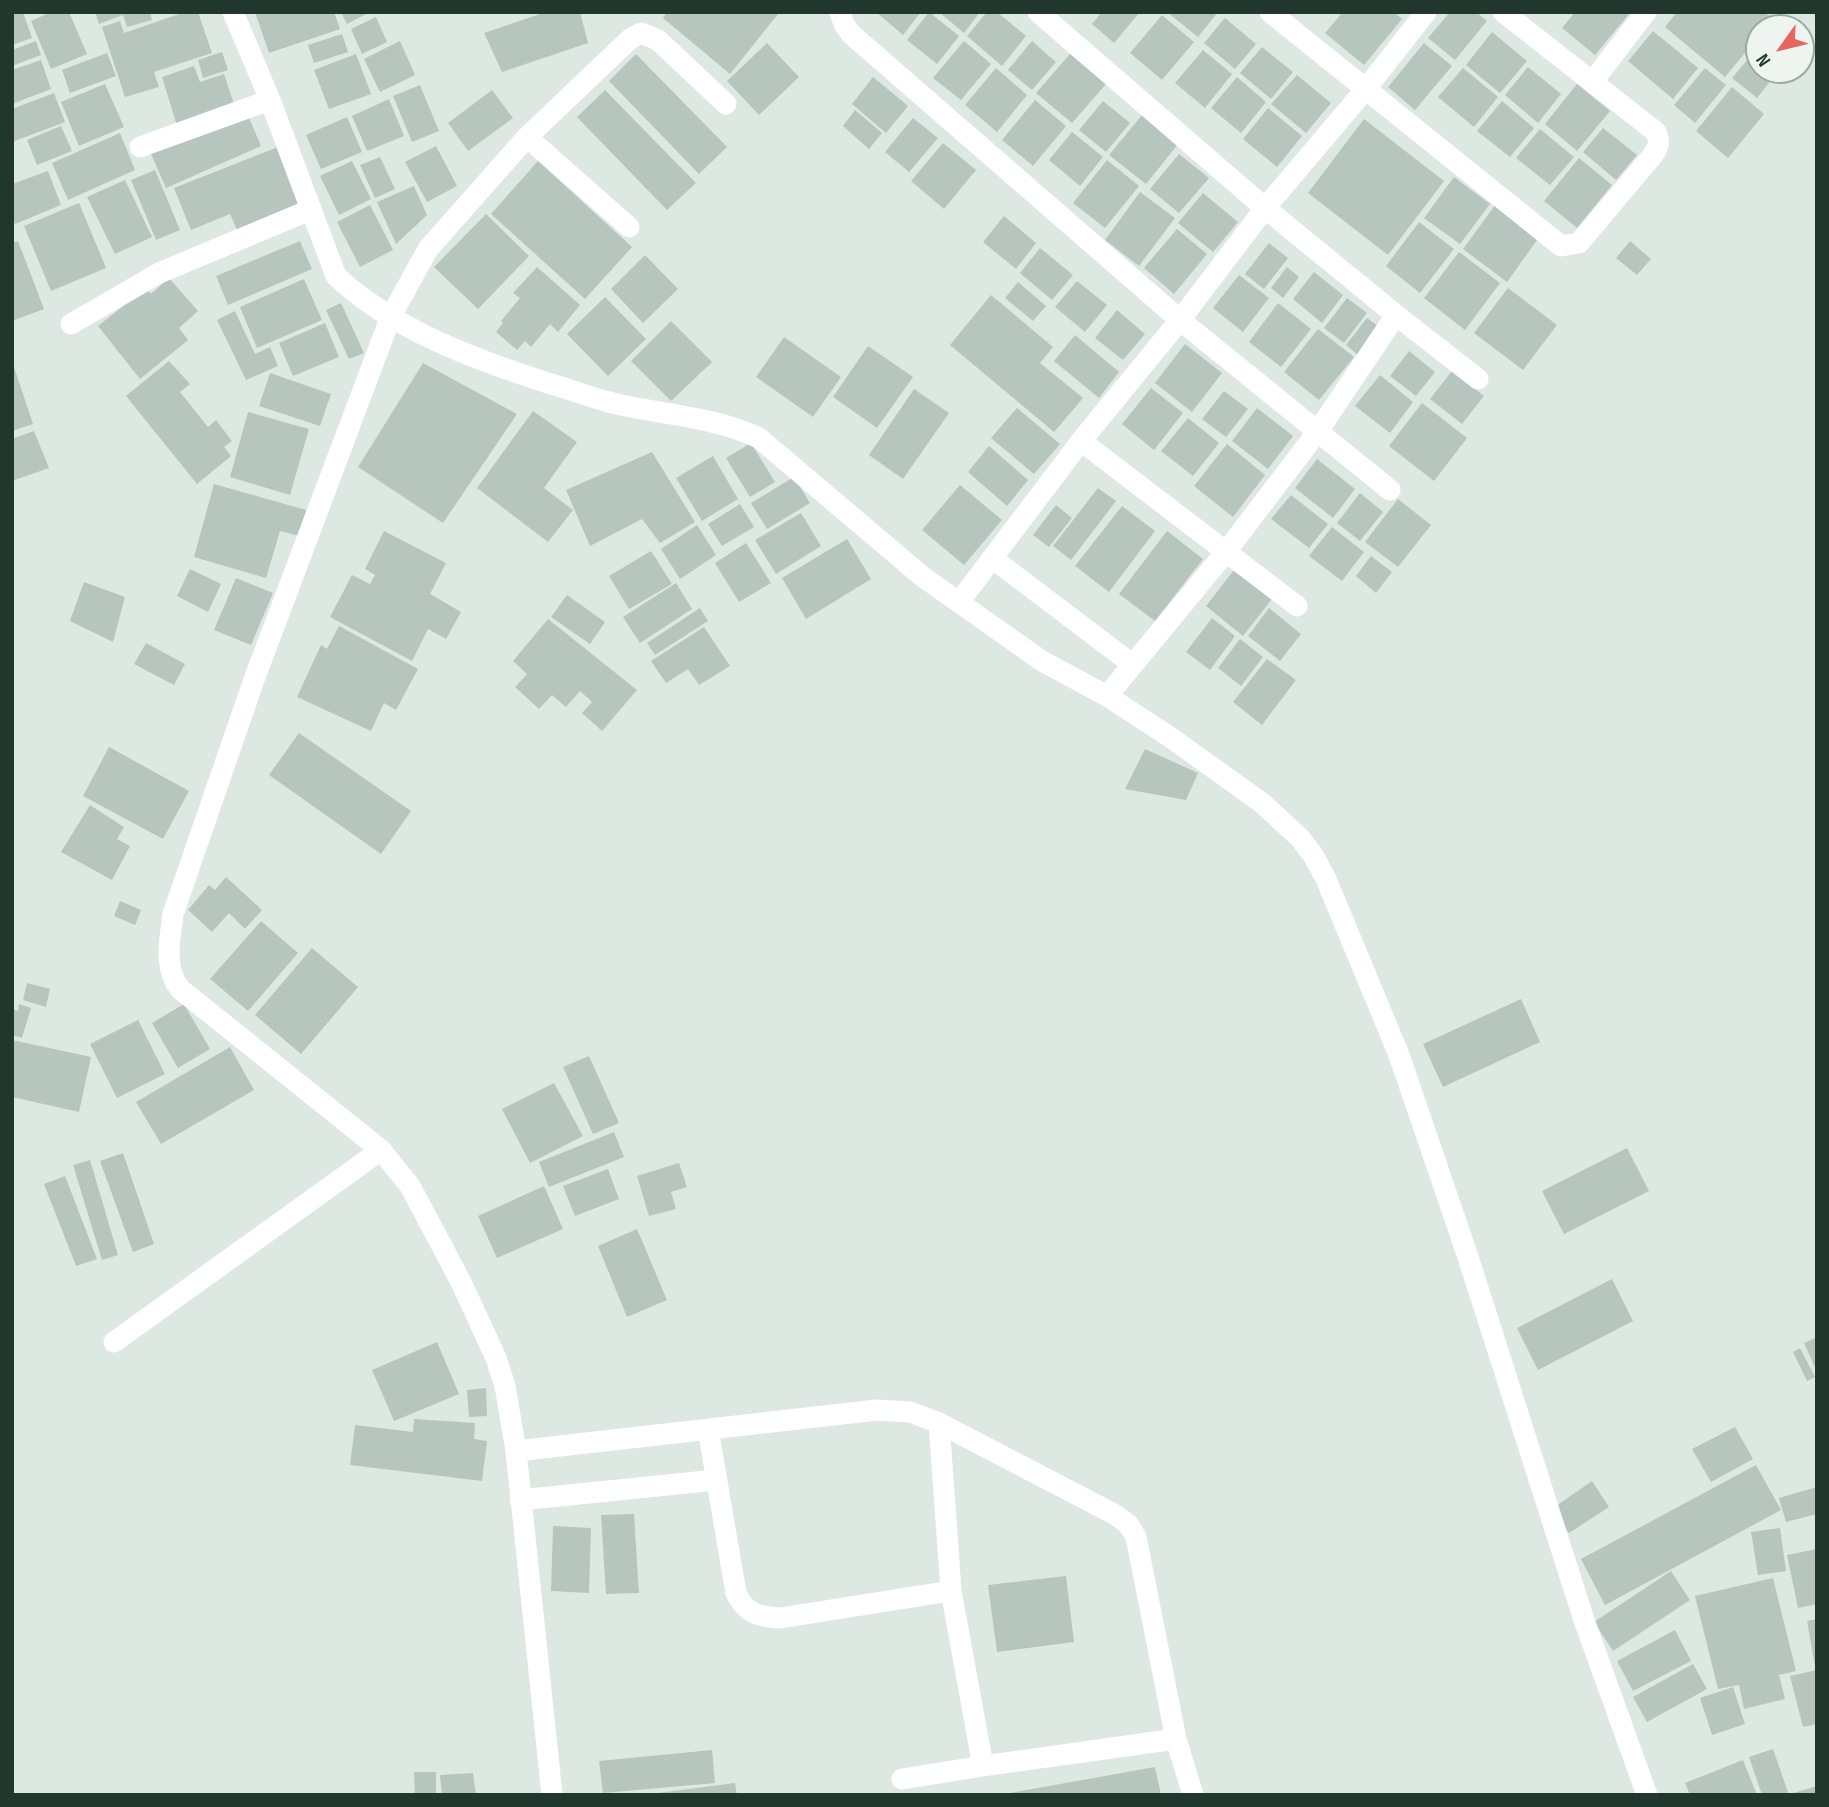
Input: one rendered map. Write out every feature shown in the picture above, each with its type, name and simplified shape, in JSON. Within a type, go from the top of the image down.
[{"type":"street","points":[[233,12],[270,100],[336,276],[363,298],[391,316],[474,359],[609,402],[738,428],[759,438],[923,577],[1042,661],[1107,695],[1170,737],[1262,803],[1300,838],[1326,879],[1399,1055],[1468,1257],[1584,1620],[1647,1795]]},
{"type":"street","points":[[840,12],[851,34],[1180,320],[1390,490]]},
{"type":"street","points":[[1038,12],[1265,208],[1478,379]]},
{"type":"street","points":[[1270,12],[1561,246],[1572,246],[1579,243],[1659,147],[1659,139],[1656,132],[1503,12]]},
{"type":"street","points":[[959,602],[1081,441],[1180,320],[1265,208],[1365,90],[1426,12]]},
{"type":"street","points":[[1593,81],[1646,12]]},
{"type":"street","points":[[552,1795],[516,1451],[505,1386],[483,1328],[410,1186],[381,1150],[180,989],[172,976],[169,962],[173,914],[255,677],[391,316],[428,249],[527,137],[629,39],[641,33],[658,40],[726,104]]},
{"type":"street","points":[[140,147],[270,100]]},
{"type":"street","points":[[527,137],[629,227]]},
{"type":"street","points":[[71,324],[159,273],[310,209]]},
{"type":"street","points":[[1107,695],[1225,552],[1318,431],[1395,315]]},
{"type":"street","points":[[1081,441],[1297,606]]},
{"type":"street","points":[[992,558],[1132,664]]},
{"type":"street","points":[[114,1342],[381,1150]]},
{"type":"street","points":[[516,1451],[886,1410],[910,1412],[939,1423],[1114,1514],[1128,1524],[1136,1537],[1176,1739],[1193,1795]]},
{"type":"street","points":[[939,1423],[951,1591],[983,1766]]},
{"type":"street","points":[[708,1429],[736,1593],[742,1605],[753,1613],[765,1618],[780,1618],[951,1591]]},
{"type":"street","points":[[520,1500],[716,1480]]},
{"type":"street","points":[[902,1779],[1176,1739]]},
{"type":"building","points":[[12,12],[23,12],[32,38],[12,45]]},
{"type":"building","points":[[51,12],[69,12],[87,54],[51,69],[31,21]]},
{"type":"building","points":[[95,12],[150,12],[152,20],[127,27],[123,15],[99,24]]},
{"type":"building","points":[[185,12],[198,12],[212,53],[154,72],[159,87],[125,97],[102,27],[120,21],[124,33]]},
{"type":"building","points":[[255,12],[334,12],[340,29],[269,53]]},
{"type":"building","points":[[341,12],[370,12],[347,24]]},
{"type":"building","points":[[546,12],[580,12],[588,43],[502,72],[484,33]]},
{"type":"building","points":[[667,12],[778,14],[730,74],[663,18]]},
{"type":"building","points":[[876,12],[921,12],[903,35]]},
{"type":"building","points":[[929,12],[959,36],[937,64],[907,40]]},
{"type":"building","points":[[939,12],[980,12],[964,33]]},
{"type":"building","points":[[987,12],[997,12],[1026,36],[1002,66],[967,36]]},
{"type":"building","points":[[1102,12],[1140,12],[1114,43],[1092,24]]},
{"type":"building","points":[[1167,12],[1218,12],[1198,37]]},
{"type":"building","points":[[1343,12],[1394,12],[1402,19],[1364,65],[1325,33]]},
{"type":"building","points":[[1450,12],[1476,12],[1487,21],[1455,60],[1428,38]]},
{"type":"building","points":[[1575,12],[1629,14],[1595,55],[1562,28]]},
{"type":"building","points":[[1677,12],[1767,14],[1745,14],[1745,53],[1725,77],[1665,27]]},
{"type":"building","points":[[1162,15],[1194,42],[1162,80],[1130,53]]},
{"type":"building","points":[[376,17],[387,42],[362,54],[351,29]]},
{"type":"building","points":[[1225,18],[1256,44],[1235,69],[1204,43]]},
{"type":"building","points":[[1653,31],[1698,68],[1673,99],[1628,61]]},
{"type":"building","points":[[1492,32],[1527,61],[1500,93],[1466,65]]},
{"type":"building","points":[[342,34],[348,52],[314,63],[308,45]]},
{"type":"building","points":[[36,41],[41,55],[12,66],[12,50]]},
{"type":"building","points":[[400,41],[415,75],[380,92],[364,59]]},
{"type":"building","points":[[964,41],[991,64],[961,100],[933,78]]},
{"type":"building","points":[[1032,41],[1056,62],[1032,90],[1008,70]]},
{"type":"building","points":[[767,43],[799,77],[759,115],[727,81]]},
{"type":"building","points":[[1424,43],[1452,66],[1415,110],[1388,87]]},
{"type":"building","points":[[1262,47],[1293,72],[1271,99],[1240,73]]},
{"type":"building","points":[[1203,50],[1232,74],[1205,108],[1175,83]]},
{"type":"building","points":[[222,52],[228,70],[203,78],[198,60]]},
{"type":"building","points":[[107,53],[116,76],[70,93],[62,70]]},
{"type":"building","points":[[356,54],[371,94],[329,109],[314,70]]},
{"type":"building","points":[[636,54],[727,147],[699,174],[609,81]]},
{"type":"building","points":[[1070,54],[1106,84],[1072,123],[1036,93]]},
{"type":"building","points":[[41,60],[51,89],[12,104],[12,70]]},
{"type":"building","points":[[1745,63],[1745,84],[1768,84],[1757,98],[1732,78]]},
{"type":"building","points":[[194,66],[200,82],[224,74],[236,110],[178,129],[162,77]]},
{"type":"building","points":[[1528,67],[1561,94],[1538,123],[1505,95]]},
{"type":"building","points":[[996,68],[1027,95],[997,132],[965,105]]},
{"type":"building","points":[[1463,68],[1498,97],[1474,127],[1438,97]]},
{"type":"building","points":[[1705,68],[1726,85],[1695,123],[1674,105]]},
{"type":"building","points":[[1297,75],[1331,103],[1306,133],[1271,104]]},
{"type":"building","points":[[873,77],[908,106],[886,133],[852,104]]},
{"type":"building","points":[[1237,77],[1266,102],[1241,133],[1211,108]]},
{"type":"building","points":[[105,84],[124,127],[79,146],[61,102]]},
{"type":"building","points":[[1577,84],[1610,111],[1577,151],[1545,124]]},
{"type":"building","points":[[420,85],[439,131],[412,142],[393,96]]},
{"type":"building","points":[[1732,87],[1764,114],[1728,158],[1696,131]]},
{"type":"building","points":[[492,90],[513,118],[468,151],[448,123]]},
{"type":"building","points":[[605,90],[696,183],[667,210],[577,117]]},
{"type":"building","points":[[54,93],[65,122],[12,142],[12,109]]},
{"type":"building","points":[[389,99],[404,136],[367,151],[352,116]]},
{"type":"building","points":[[1035,100],[1066,126],[1033,166],[1002,140]]},
{"type":"building","points":[[1103,101],[1130,123],[1106,152],[1079,130]]},
{"type":"building","points":[[1502,101],[1534,128],[1510,157],[1477,131]]},
{"type":"building","points":[[1268,108],[1302,136],[1277,167],[1243,139]]},
{"type":"building","points":[[855,110],[882,133],[869,149],[843,126]]},
{"type":"building","points":[[247,113],[261,146],[166,188],[151,154]]},
{"type":"building","points":[[1143,114],[1179,143],[1146,184],[1109,155]]},
{"type":"building","points":[[347,117],[362,152],[321,169],[306,135]]},
{"type":"building","points":[[913,118],[938,138],[909,172],[885,152]]},
{"type":"building","points":[[1364,119],[1444,181],[1388,255],[1308,193]]},
{"type":"building","points":[[61,126],[72,151],[37,165],[27,140]]},
{"type":"building","points":[[1603,128],[1637,155],[1616,180],[1583,152]]},
{"type":"building","points":[[1540,129],[1574,157],[1550,185],[1516,158]]},
{"type":"building","points":[[1072,132],[1103,157],[1080,186],[1049,160]]},
{"type":"building","points":[[120,133],[135,170],[68,200],[52,163]]},
{"type":"building","points":[[943,143],[976,170],[944,209],[911,181]]},
{"type":"building","points":[[436,146],[457,186],[427,202],[405,162]]},
{"type":"building","points":[[278,147],[302,208],[238,232],[230,214],[191,230],[174,188]]},
{"type":"building","points":[[1179,154],[1209,178],[1179,213],[1150,189]]},
{"type":"building","points":[[380,157],[395,189],[375,198],[360,165]]},
{"type":"building","points":[[1579,158],[1612,185],[1577,228],[1544,201]]},
{"type":"building","points":[[1107,160],[1139,186],[1105,228],[1073,203]]},
{"type":"building","points":[[352,161],[371,199],[339,215],[320,176]]},
{"type":"building","points":[[538,161],[632,247],[585,299],[491,214]]},
{"type":"building","points":[[155,170],[180,230],[156,240],[131,180]]},
{"type":"building","points":[[48,171],[61,205],[15,224],[12,217],[12,184]]},
{"type":"building","points":[[1454,177],[1490,204],[1460,244],[1424,218]]},
{"type":"building","points":[[125,180],[152,237],[115,254],[87,197]]},
{"type":"building","points":[[414,186],[427,215],[396,244],[377,202]]},
{"type":"building","points":[[1140,192],[1175,218],[1139,266],[1105,240]]},
{"type":"building","points":[[1203,193],[1238,222],[1213,252],[1178,223]]},
{"type":"building","points":[[79,203],[106,268],[51,291],[24,226]]},
{"type":"building","points":[[1496,204],[1540,236],[1507,282],[1463,249]]},
{"type":"building","points":[[370,205],[393,250],[360,267],[337,222]]},
{"type":"building","points":[[486,214],[529,256],[478,309],[434,267]]},
{"type":"building","points":[[1004,216],[1036,243],[1016,269],[983,242]]},
{"type":"building","points":[[1419,222],[1454,249],[1420,293],[1386,266]]},
{"type":"building","points":[[1177,229],[1207,254],[1174,294],[1144,268]]},
{"type":"building","points":[[18,241],[44,309],[12,321],[12,243]]},
{"type":"building","points":[[300,241],[312,269],[228,305],[216,276]]},
{"type":"building","points":[[1630,241],[1651,259],[1637,275],[1616,258]]},
{"type":"building","points":[[1269,243],[1288,258],[1264,289],[1245,274]]},
{"type":"building","points":[[1040,248],[1073,275],[1052,300],[1020,273]]},
{"type":"building","points":[[1459,252],[1500,283],[1465,330],[1424,298]]},
{"type":"building","points":[[645,255],[678,289],[643,323],[611,289]]},
{"type":"building","points":[[537,267],[580,305],[558,332],[550,324],[531,347],[525,341],[517,350],[496,332],[503,323],[501,321],[520,298],[513,293]]},
{"type":"building","points":[[1287,267],[1299,277],[1283,298],[1271,288]]},
{"type":"building","points":[[1314,272],[1343,295],[1322,323],[1293,299]]},
{"type":"building","points":[[1239,275],[1269,298],[1243,332],[1213,308]]},
{"type":"building","points":[[169,278],[198,311],[179,328],[188,340],[140,379],[98,326],[146,288],[151,294]]},
{"type":"building","points":[[304,279],[322,320],[257,348],[240,307]]},
{"type":"building","points":[[1077,281],[1107,305],[1085,332],[1055,307]]},
{"type":"building","points":[[1018,282],[1046,306],[1033,321],[1005,298]]},
{"type":"building","points":[[1508,288],[1557,325],[1523,370],[1474,333]]},
{"type":"building","points":[[991,295],[1053,347],[1040,363],[1083,398],[1054,432],[950,345]]},
{"type":"building","points":[[605,297],[646,339],[608,376],[567,334]]},
{"type":"building","points":[[1347,298],[1367,313],[1344,343],[1324,328]]},
{"type":"building","points":[[341,303],[364,353],[349,359],[326,310]]},
{"type":"building","points":[[1278,303],[1311,329],[1281,367],[1249,342]]},
{"type":"building","points":[[1117,310],[1145,334],[1123,360],[1095,338]]},
{"type":"building","points":[[235,311],[255,354],[270,347],[278,366],[246,380],[217,320]]},
{"type":"building","points":[[1367,318],[1381,328],[1359,356],[1346,345]]},
{"type":"building","points":[[671,321],[712,362],[671,401],[631,361]]},
{"type":"building","points":[[325,323],[339,357],[293,376],[279,343]]},
{"type":"building","points":[[1318,329],[1354,357],[1319,400],[1284,372]]},
{"type":"building","points":[[1075,335],[1119,372],[1099,398],[1054,361]]},
{"type":"building","points":[[784,337],[841,377],[813,417],[756,377]]},
{"type":"building","points":[[1185,344],[1222,373],[1192,412],[1155,383]]},
{"type":"building","points":[[868,346],[913,377],[877,428],[833,397]]},
{"type":"building","points":[[1409,351],[1435,372],[1416,396],[1390,376]]},
{"type":"building","points":[[12,361],[33,424],[12,431]]},
{"type":"building","points":[[169,361],[190,384],[180,392],[208,427],[216,420],[232,441],[224,447],[231,456],[197,484],[126,396]]},
{"type":"building","points":[[423,363],[517,414],[443,523],[358,467]]},
{"type":"building","points":[[1452,371],[1484,396],[1462,424],[1430,399]]},
{"type":"building","points":[[270,373],[331,394],[320,426],[259,406]]},
{"type":"building","points":[[1380,375],[1413,402],[1390,433],[1355,406]]},
{"type":"building","points":[[1151,388],[1183,413],[1154,450],[1122,424]]},
{"type":"building","points":[[914,389],[949,413],[903,479],[869,455]]},
{"type":"building","points":[[1224,391],[1248,409],[1226,437],[1202,419]]},
{"type":"building","points":[[1422,403],[1467,438],[1434,481],[1389,446]]},
{"type":"building","points":[[1017,408],[1060,444],[1034,474],[991,438]]},
{"type":"building","points":[[1257,408],[1293,436],[1268,469],[1232,441]]},
{"type":"building","points":[[533,411],[577,442],[544,488],[573,510],[548,542],[477,488]]},
{"type":"building","points":[[248,412],[309,429],[290,495],[230,477]]},
{"type":"building","points":[[1188,418],[1219,443],[1193,476],[1161,451]]},
{"type":"building","points":[[34,431],[49,468],[12,481],[12,439]]},
{"type":"building","points":[[751,443],[775,482],[750,497],[726,458]]},
{"type":"building","points":[[1227,444],[1265,475],[1233,517],[1194,486]]},
{"type":"building","points":[[989,446],[1028,480],[1007,506],[968,472]]},
{"type":"building","points":[[652,452],[695,522],[660,543],[642,519],[590,546],[566,490]]},
{"type":"building","points":[[713,456],[738,499],[702,521],[676,478]]},
{"type":"building","points":[[1317,459],[1355,489],[1333,518],[1295,488]]},
{"type":"building","points":[[794,477],[810,503],[767,529],[751,503]]},
{"type":"building","points":[[214,484],[306,510],[300,536],[280,531],[266,578],[194,557]]},
{"type":"building","points":[[960,485],[1002,520],[964,565],[922,530]]},
{"type":"building","points":[[1098,488],[1116,501],[1071,560],[1053,546]]},
{"type":"building","points":[[1360,493],[1383,512],[1360,541],[1337,523]]},
{"type":"building","points":[[1291,495],[1328,524],[1309,548],[1271,519]]},
{"type":"building","points":[[1398,499],[1431,525],[1398,567],[1365,542]]},
{"type":"building","points":[[740,504],[754,527],[722,546],[708,524]]},
{"type":"building","points":[[1056,505],[1072,518],[1049,547],[1033,535]]},
{"type":"building","points":[[1122,506],[1155,531],[1109,592],[1075,566]]},
{"type":"building","points":[[801,513],[821,546],[776,574],[755,540]]},
{"type":"building","points":[[697,525],[716,555],[680,579],[661,549]]},
{"type":"building","points":[[1332,527],[1364,552],[1342,581],[1309,556]]},
{"type":"building","points":[[384,531],[446,563],[430,594],[461,612],[446,639],[428,629],[412,661],[330,617],[352,575],[370,584],[375,575],[365,569]]},
{"type":"building","points":[[1167,531],[1203,559],[1155,621],[1119,594]]},
{"type":"building","points":[[847,539],[871,579],[806,619],[782,578]]},
{"type":"building","points":[[746,543],[771,583],[739,602],[715,563]]},
{"type":"building","points":[[651,551],[672,584],[629,609],[609,576]]},
{"type":"building","points":[[1371,556],[1392,572],[1376,593],[1356,576]]},
{"type":"building","points":[[190,569],[221,584],[208,612],[177,596]]},
{"type":"building","points":[[1234,570],[1272,599],[1243,636],[1206,606]]},
{"type":"building","points":[[236,578],[273,593],[251,645],[214,630]]},
{"type":"building","points":[[84,582],[125,597],[113,642],[70,621]]},
{"type":"building","points":[[676,583],[692,609],[640,643],[623,617]]},
{"type":"building","points":[[567,595],[605,622],[590,644],[551,617]]},
{"type":"building","points":[[700,608],[708,621],[655,655],[647,643]]},
{"type":"building","points":[[1269,608],[1301,634],[1280,661],[1248,636]]},
{"type":"building","points":[[1212,618],[1235,636],[1210,670],[1186,652]]},
{"type":"building","points":[[548,619],[637,690],[602,731],[582,713],[592,702],[580,691],[566,707],[552,695],[539,709],[515,687],[527,674],[513,661]]},
{"type":"building","points":[[339,626],[418,669],[396,710],[384,703],[371,731],[297,697],[321,645],[327,649]]},
{"type":"building","points":[[704,627],[730,666],[699,685],[688,669],[666,683],[651,661]]},
{"type":"building","points":[[1240,639],[1263,657],[1241,686],[1218,668]]},
{"type":"building","points":[[146,643],[185,664],[174,685],[134,664]]},
{"type":"building","points":[[1267,659],[1296,680],[1262,725],[1233,702]]},
{"type":"building","points":[[299,733],[411,811],[381,854],[269,775]]},
{"type":"building","points":[[109,747],[189,791],[163,839],[83,796]]},
{"type":"building","points":[[1145,749],[1198,773],[1186,800],[1125,789]]},
{"type":"building","points":[[90,805],[124,827],[117,839],[130,846],[112,880],[61,852]]},
{"type":"building","points":[[226,877],[262,910],[245,929],[229,913],[212,932],[188,910],[209,885],[215,890]]},
{"type":"building","points":[[120,901],[141,910],[135,925],[114,916]]},
{"type":"building","points":[[261,921],[298,953],[248,1011],[210,979]]},
{"type":"building","points":[[312,948],[358,987],[301,1054],[255,1015]]},
{"type":"building","points":[[27,983],[50,989],[46,1007],[23,1000]]},
{"type":"building","points":[[1521,999],[1540,1042],[1443,1087],[1423,1044]]},
{"type":"building","points":[[19,1004],[31,1008],[22,1038],[12,1035],[12,1009],[18,1011]]},
{"type":"building","points":[[184,1004],[210,1049],[178,1068],[152,1023]]},
{"type":"building","points":[[138,1020],[165,1074],[117,1098],[90,1044]]},
{"type":"building","points":[[12,1040],[91,1057],[79,1112],[12,1097]]},
{"type":"building","points":[[230,1047],[254,1090],[161,1144],[136,1102]]},
{"type":"building","points":[[589,1056],[619,1123],[593,1134],[563,1067]]},
{"type":"building","points":[[554,1083],[583,1136],[530,1163],[502,1109]]},
{"type":"building","points":[[614,1132],[624,1157],[549,1187],[539,1162]]},
{"type":"building","points":[[1627,1148],[1649,1191],[1564,1234],[1542,1191]]},
{"type":"building","points":[[123,1153],[154,1244],[133,1252],[100,1161]]},
{"type":"building","points":[[90,1160],[118,1255],[102,1260],[73,1165]]},
{"type":"building","points":[[679,1163],[687,1187],[671,1192],[676,1209],[649,1216],[637,1176]]},
{"type":"building","points":[[608,1169],[619,1199],[575,1216],[563,1186]]},
{"type":"building","points":[[65,1176],[97,1259],[76,1266],[44,1184]]},
{"type":"building","points":[[544,1186],[563,1229],[497,1258],[478,1216]]},
{"type":"building","points":[[637,1229],[667,1300],[627,1317],[598,1246]]},
{"type":"building","points":[[1612,1279],[1633,1321],[1538,1370],[1517,1328]]},
{"type":"building","points":[[1817,1337],[1817,1372],[1804,1343]]},
{"type":"building","points":[[437,1342],[459,1394],[394,1421],[372,1370]]},
{"type":"building","points":[[1800,1348],[1815,1377],[1807,1381],[1793,1352]]},
{"type":"building","points":[[486,1388],[487,1416],[469,1417],[467,1390]]},
{"type":"building","points":[[414,1419],[475,1423],[474,1439],[487,1441],[482,1481],[350,1465],[355,1425],[413,1432]]},
{"type":"building","points":[[1735,1427],[1753,1459],[1711,1482],[1692,1449]]},
{"type":"building","points":[[1756,1465],[1781,1510],[1605,1605],[1581,1559]]},
{"type":"building","points":[[1592,1481],[1609,1507],[1569,1533],[1552,1509]]},
{"type":"building","points":[[1817,1487],[1817,1514],[1786,1522],[1779,1498]]},
{"type":"building","points":[[634,1514],[639,1593],[606,1594],[601,1515]]},
{"type":"building","points":[[553,1526],[591,1528],[589,1593],[551,1591]]},
{"type":"building","points":[[1780,1528],[1786,1571],[1758,1575],[1751,1532]]},
{"type":"building","points":[[1817,1549],[1817,1604],[1798,1608],[1787,1555]]},
{"type":"building","points":[[1671,1571],[1690,1600],[1613,1651],[1594,1622]]},
{"type":"building","points":[[1066,1576],[1074,1642],[997,1652],[988,1585]]},
{"type":"building","points":[[1773,1578],[1796,1671],[1779,1675],[1785,1699],[1744,1709],[1739,1685],[1718,1689],[1695,1596]]},
{"type":"building","points":[[1817,1619],[1817,1667],[1815,1667],[1807,1621]]},
{"type":"building","points":[[1675,1630],[1691,1661],[1633,1691],[1617,1661]]},
{"type":"building","points":[[1693,1664],[1707,1689],[1647,1722],[1633,1697]]},
{"type":"building","points":[[1817,1670],[1817,1724],[1803,1727],[1790,1676]]},
{"type":"building","points":[[1733,1687],[1745,1724],[1712,1735],[1700,1698]]},
{"type":"building","points":[[1773,1749],[1789,1795],[1762,1795],[1749,1757]]},
{"type":"building","points":[[712,1750],[715,1783],[603,1793],[599,1761]]},
{"type":"building","points":[[1743,1760],[1757,1795],[1690,1795],[1685,1783]]},
{"type":"building","points":[[1155,1767],[1161,1795],[1010,1795],[1010,1793]]},
{"type":"building","points":[[414,1772],[436,1772],[436,1795],[415,1795]]},
{"type":"building","points":[[473,1773],[476,1795],[442,1795],[440,1775]]},
{"type":"building","points":[[735,1783],[737,1795],[658,1795],[658,1793]]},
{"type":"building","points":[[1817,1786],[1817,1795],[1790,1794]]}]
